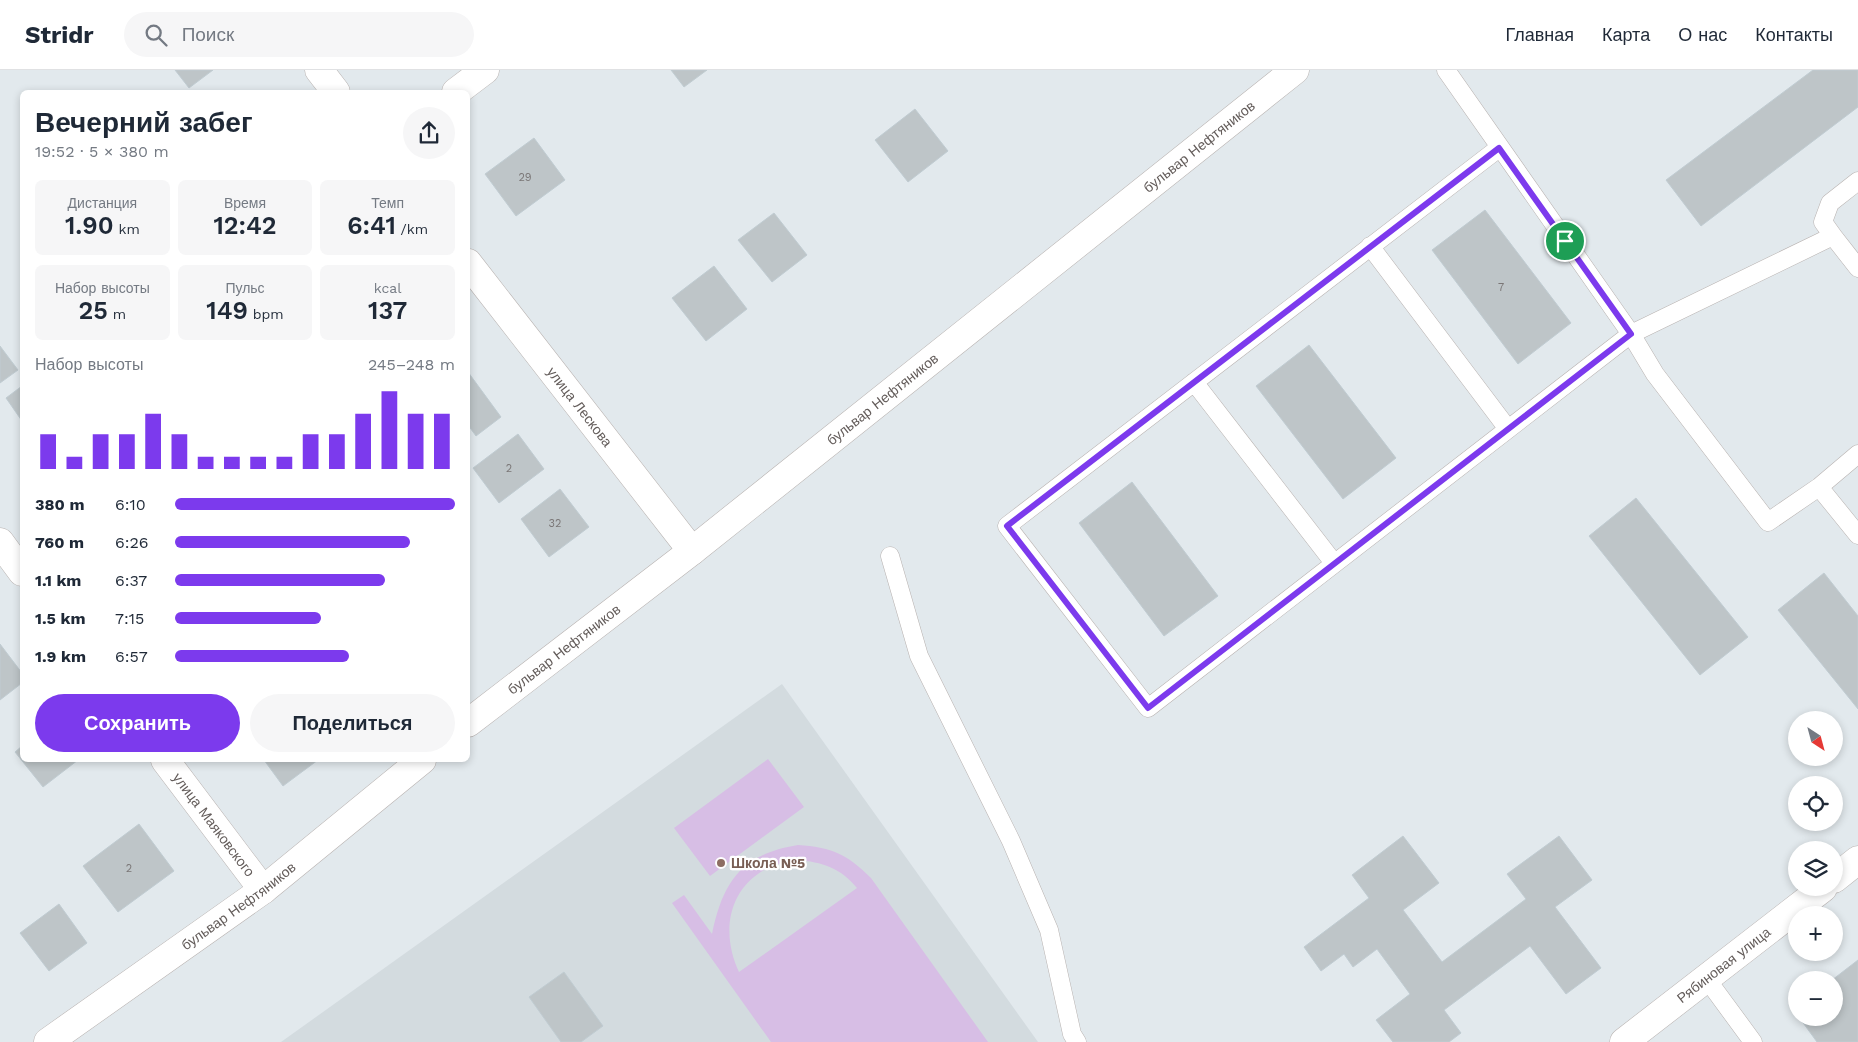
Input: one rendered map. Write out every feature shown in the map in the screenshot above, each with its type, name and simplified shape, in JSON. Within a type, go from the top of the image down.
[{"type":"street","points":[[319,70],[334,90]]},
{"type":"street","points":[[459,90],[485,70]]},
{"type":"street","name":"бульвар Нефтяников","points":[[470,721],[692,551],[1295,70]]},
{"type":"street","name":"улица Лескова","points":[[470,266],[692,551]]},
{"type":"street","points":[[0,542],[20,569]]},
{"type":"street","name":"улица Маяковского","points":[[167,762],[263,890]]},
{"type":"street","name":"бульвар Нефтяников","points":[[48,1042],[263,890],[420,762]]},
{"type":"street","points":[[1843,872],[1858,860]]},
{"type":"street","name":"Рябиновая улица","points":[[1624,1042],[1813,896]]},
{"type":"lane","points":[[1446,70],[1631,334],[1655,374],[1768,522],[1819,487],[1858,454]]},
{"type":"lane","points":[[1499,148],[1007,526],[1148,708],[1631,334],[1833,236]]},
{"type":"lane","points":[[1858,180],[1830,203],[1823,222],[1858,268]]},
{"type":"lane","points":[[1370,246],[1508,429]]},
{"type":"lane","points":[[1194,382],[1334,564]]},
{"type":"lane","points":[[1819,487],[1858,535]]},
{"type":"lane","points":[[890,556],[919,656],[1011,841],[1050,930],[1072,1034],[1077,1042]]},
{"type":"lane","points":[[1706,978],[1753,1042]]},
{"type":"shaded area","name":"Школа №5","points":[[782,684],[1038,1042],[281,1042]]},
{"type":"shaded area","points":[[768,759],[804,807],[710,876],[674,828]]},
{"type":"shaded area","points":[[798,845],[829,850],[854,863],[871,878],[988,1042],[771,1042],[672,903],[684,895],[712,934],[722,899],[738,873],[762,855]],"holes":[[[797,860],[823,864],[838,871],[857,888],[739,972],[730,944],[729,930],[735,902],[742,890],[751,879],[768,868]]]},
{"type":"building","points":[[175,70],[213,70],[189,88]]},
{"type":"building","points":[[671,70],[707,70],[684,87]]},
{"type":"building","points":[[1813,70],[1858,70],[1858,107],[1701,226],[1666,180]]},
{"type":"building","points":[[915,109],[948,151],[908,182],[875,140]]},
{"type":"building","points":[[534,138],[565,180],[516,216],[485,174]]},
{"type":"building","points":[[1485,210],[1571,323],[1518,364],[1432,250]]},
{"type":"building","points":[[774,213],[807,255],[772,282],[738,240]]},
{"type":"building","points":[[714,266],[747,309],[706,341],[672,298]]},
{"type":"building","points":[[1309,345],[1396,458],[1343,499],[1256,386]]},
{"type":"building","points":[[0,346],[18,370],[0,383]]},
{"type":"building","points":[[470,375],[501,417],[476,436],[470,428]]},
{"type":"building","points":[[20,388],[20,418],[6,398]]},
{"type":"building","points":[[518,434],[544,469],[499,503],[473,468]]},
{"type":"building","points":[[1132,482],[1218,596],[1164,636],[1079,523]]},
{"type":"building","points":[[560,489],[589,527],[549,557],[521,519]]},
{"type":"building","points":[[1636,498],[1748,637],[1700,675],[1589,536]]},
{"type":"building","points":[[1824,573],[1858,616],[1858,709],[1778,610]]},
{"type":"building","points":[[0,644],[20,670],[20,685],[0,700]]},
{"type":"building","points":[[20,748],[20,758],[15,752]]},
{"type":"building","points":[[23,762],[75,762],[43,787]]},
{"type":"building","points":[[265,762],[315,762],[283,786]]},
{"type":"building","points":[[139,824],[174,871],[118,912],[83,866]]},
{"type":"building","points":[[1403,836],[1439,883],[1403,910],[1442,962],[1526,899],[1507,874],[1559,836],[1592,880],[1555,907],[1601,968],[1566,994],[1530,946],[1444,1010],[1461,1033],[1449,1042],[1393,1042],[1376,1020],[1410,994],[1377,949],[1353,967],[1344,954],[1321,971],[1304,947],[1369,898],[1352,875]]},
{"type":"building","points":[[59,904],[87,943],[49,971],[20,933]]},
{"type":"building","points":[[1858,960],[1858,1042],[1817,1042],[1805,1026],[1843,1026],[1843,972]]},
{"type":"building","points":[[564,972],[603,1026],[581,1042],[561,1042],[529,997]]},
{"type":"place","name":"Школа №5","points":[[721,863]]},
{"type":"route","points":[[1499,148],[1565,241],[1631,334],[1148,708],[1007,526],[1499,148]]}]
